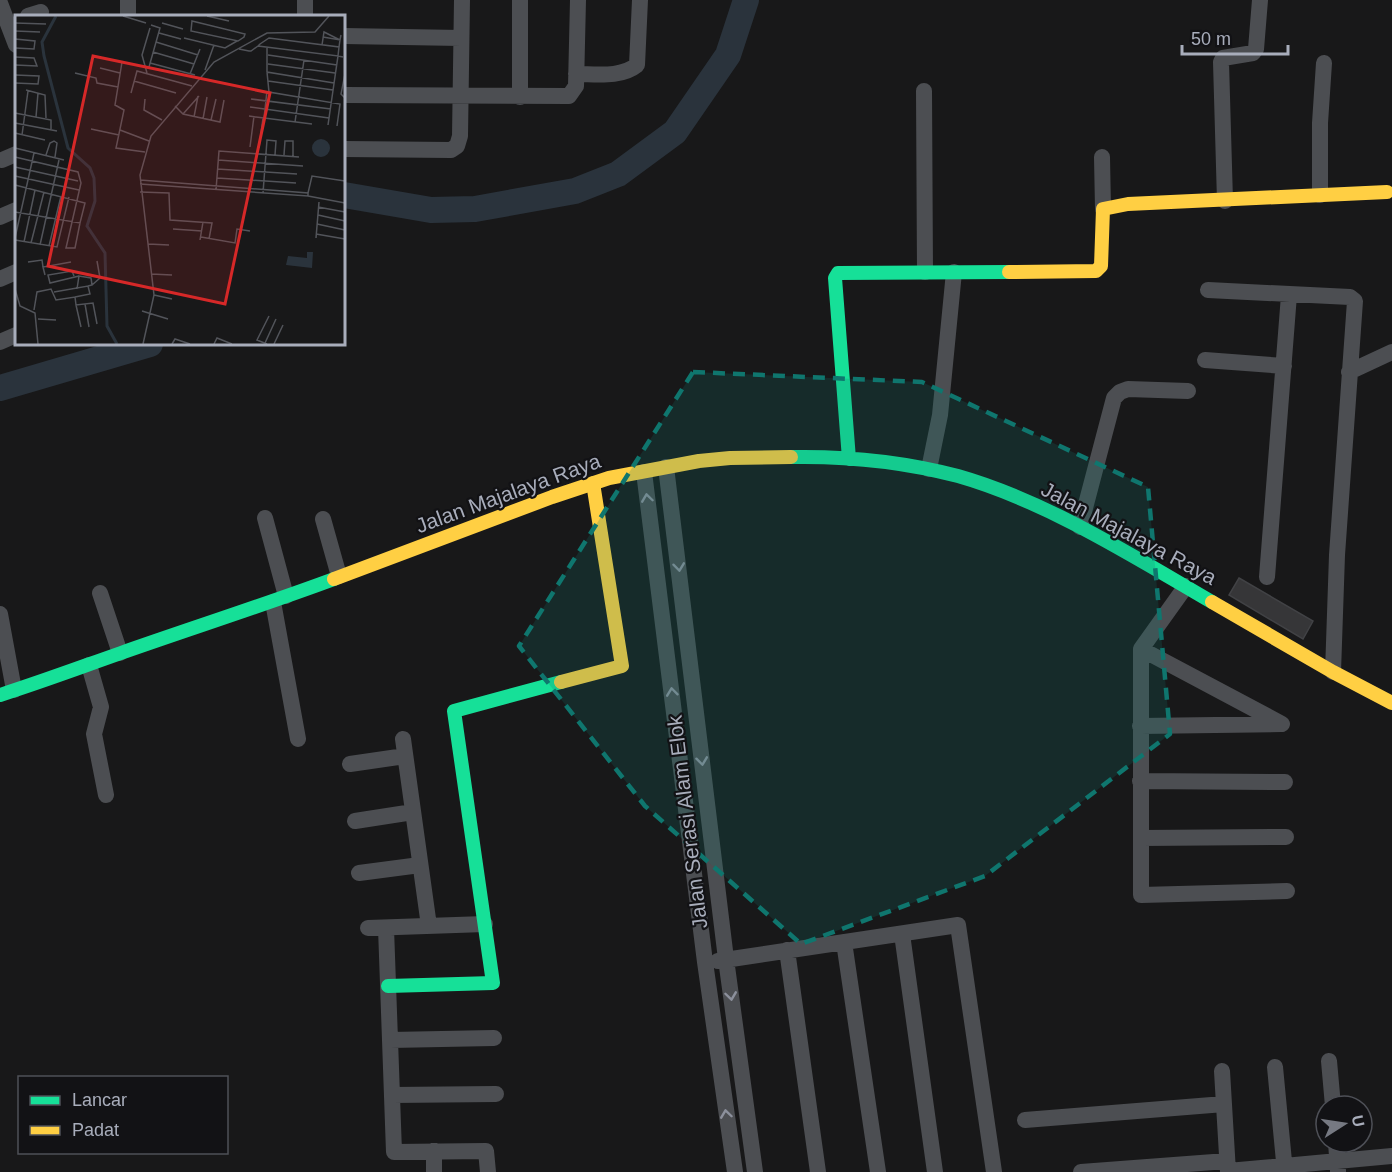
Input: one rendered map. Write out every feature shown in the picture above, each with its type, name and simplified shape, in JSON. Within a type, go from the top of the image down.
[{"type":"street","points":[[345,149],[451,150],[457,146],[460,136],[462,0]]},
{"type":"street","points":[[520,0],[520,97]]},
{"type":"street","points":[[345,95],[569,96],[576,86],[578,0]]},
{"type":"street","points":[[576,74],[618,73],[637,65],[640,0]]},
{"type":"street","points":[[1225,201],[1221,62],[1223,58],[1253,53],[1256,49],[1260,0]]},
{"type":"street","points":[[0,3],[12,23],[15,40]]},
{"type":"street","points":[[345,36],[461,38]]},
{"type":"street","points":[[1320,195],[1320,123],[1324,63]]},
{"type":"street","points":[[924,91],[925,272]]},
{"type":"street","points":[[849,459],[836,275],[1096,271],[1101,267],[1102,260],[1102,157]]},
{"type":"street","points":[[1103,209],[1128,204],[1387,192]]},
{"type":"street","points":[[0,217],[15,210]]},
{"type":"street","points":[[0,279],[15,272]]},
{"type":"street","points":[[929,469],[940,415],[954,273]]},
{"type":"street","points":[[1208,290],[1354,298],[1355,301],[1337,555],[1334,672]]},
{"type":"street","points":[[1267,577],[1289,295]]},
{"type":"street","points":[[0,342],[15,335]]},
{"type":"street","points":[[1349,372],[1392,352]]},
{"type":"street","points":[[1205,360],[1284,366]]},
{"type":"street","points":[[1080,527],[1100,459],[1114,398],[1120,392],[1128,389],[1188,391]]},
{"type":"street","name":"Jalan Majalaya Raya","points":[[7,693],[279,599],[552,496],[592,483],[666,467],[730,458],[849,459],[929,469],[961,477],[1031,503],[1080,527],[1392,703]]},
{"type":"street","name":"Jalan Serasi Alam Elok","points":[[666,467],[726,959],[755,1172]]},
{"type":"street","name":"Jalan Serasi Alam Elok","points":[[644,472],[705,962],[735,1172]]},
{"type":"street","points":[[388,986],[493,983],[454,711],[622,666],[592,483]]},
{"type":"street","points":[[264,518],[279,599],[298,739]]},
{"type":"street","points":[[323,519],[339,576]]},
{"type":"street","points":[[651,528],[674,525]]},
{"type":"street","points":[[1186,586],[1141,649],[1141,895],[1287,891]]},
{"type":"street","points":[[100,593],[120,653]]},
{"type":"street","points":[[0,614],[7,693]]},
{"type":"street","points":[[1140,726],[1282,724],[1141,649]]},
{"type":"street","points":[[89,665],[101,707],[94,734],[106,795]]},
{"type":"street","points":[[403,739],[429,926]]},
{"type":"street","points":[[350,764],[405,756]]},
{"type":"street","points":[[1140,781],[1285,782]]},
{"type":"street","points":[[355,821],[413,812]]},
{"type":"street","points":[[1141,838],[1286,837]]},
{"type":"street","points":[[359,873],[420,865]]},
{"type":"street","points":[[368,928],[485,924]]},
{"type":"street","points":[[705,962],[958,926],[994,1172]]},
{"type":"street","points":[[386,928],[394,1152],[486,1151],[488,1172]]},
{"type":"street","points":[[902,934],[935,1172]]},
{"type":"street","points":[[844,942],[878,1172]]},
{"type":"street","points":[[787,950],[819,1172]]},
{"type":"street","points":[[390,1040],[494,1038]]},
{"type":"street","points":[[1329,1061],[1332,1094]]},
{"type":"street","points":[[1275,1067],[1285,1169]]},
{"type":"street","points":[[1222,1071],[1228,1168]]},
{"type":"street","points":[[392,1095],[496,1094]]},
{"type":"street","points":[[1025,1120],[1224,1104]]},
{"type":"street","points":[[434,1151],[434,1172]]},
{"type":"street","points":[[1081,1172],[1338,1167],[1392,1156]]},
{"type":"highlighted area","points":[[693,372],[922,382],[1148,487],[1170,734],[985,876],[801,944],[645,806],[519,646]]},
{"type":"building","points":[[1239,578],[1313,621],[1303,639],[1229,595]]},
{"type":"waterway","points":[[345,195],[431,210],[475,209],[575,191],[618,174],[675,132],[728,55],[746,0]]},
{"type":"waterway","points":[[0,388],[147,345]]},
{"type":"traffic: fast","points":[[849,459],[835,278],[838,273],[1009,272]]},
{"type":"traffic: fast","points":[[791,457],[854,459],[896,464],[938,471],[991,487],[1088,531],[1212,602]]},
{"type":"traffic: fast","points":[[0,695],[334,579]]},
{"type":"traffic: fast","points":[[388,986],[493,983],[454,711],[561,682]]},
{"type":"traffic: slow","points":[[1009,272],[1096,271],[1101,266],[1103,209],[1128,204],[1387,192]]},
{"type":"traffic: slow","points":[[334,579],[552,497],[609,478],[699,461],[791,457]]},
{"type":"traffic: slow","points":[[561,682],[622,666],[593,483]]},
{"type":"traffic: slow","points":[[1212,602],[1333,672],[1392,703]]}]
